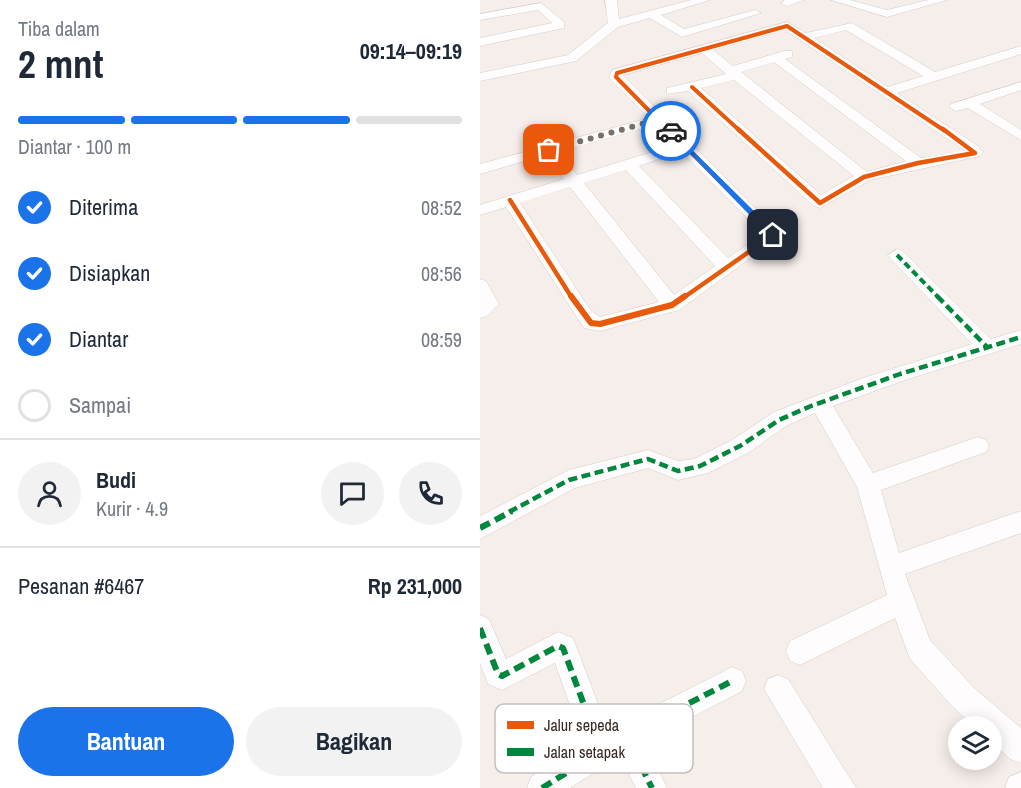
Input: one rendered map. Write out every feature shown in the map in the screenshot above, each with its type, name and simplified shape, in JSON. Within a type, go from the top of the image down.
[{"type":"street","points":[[611,0],[614,24]]},
{"type":"street","points":[[480,77],[572,58],[614,24],[704,0]]},
{"type":"street","points":[[837,0],[887,14],[941,0]]},
{"type":"street","points":[[480,17],[541,6],[560,25],[480,42]]},
{"type":"street","points":[[652,14],[682,33],[755,13]]},
{"type":"street","points":[[804,37],[848,26],[936,78]]},
{"type":"street","points":[[510,200],[584,316],[591,323],[600,324],[672,305],[773,235],[616,77],[617,73],[787,27],[888,92],[973,149],[975,153],[970,156],[918,162],[864,177],[820,203],[692,87]]},
{"type":"street","points":[[704,49],[864,177]]},
{"type":"street","points":[[672,91],[692,87],[791,53]]},
{"type":"street","points":[[888,92],[1018,54]]},
{"type":"street","points":[[776,58],[918,162]]},
{"type":"street","points":[[956,108],[1019,89]]},
{"type":"street","points":[[970,103],[1021,136]]},
{"type":"street","points":[[480,170],[660,119]]},
{"type":"street","points":[[549,150],[672,305]]},
{"type":"street","points":[[481,210],[657,155]]},
{"type":"street","points":[[629,164],[726,267]]},
{"type":"street","points":[[897,255],[987,347]]},
{"type":"street","points":[[480,285],[490,304],[480,311]]},
{"type":"street","points":[[480,528],[569,480],[617,465],[648,459],[660,460],[672,469],[681,472],[707,462],[756,436],[779,419],[820,403],[1021,337]]},
{"type":"street","points":[[820,403],[868,485],[891,568],[920,649],[963,697],[1021,748]]},
{"type":"street","points":[[868,485],[978,446]]},
{"type":"street","points":[[891,568],[1021,522]]},
{"type":"street","points":[[800,651],[902,601]]},
{"type":"street","points":[[480,628],[498,674],[502,676],[558,646],[563,648],[593,704]]},
{"type":"street","points":[[688,704],[732,681]]},
{"type":"street","points":[[778,689],[841,788]]},
{"type":"street","points":[[542,788],[566,773]]},
{"type":"street","points":[[639,773],[652,788]]},
{"type":"marked path","points":[[897,255],[987,347]]},
{"type":"marked path","points":[[480,528],[569,480],[648,459],[678,471],[700,466],[749,441],[779,420],[811,406],[900,374],[1021,337]]},
{"type":"marked path","points":[[480,628],[498,674],[502,676],[558,646],[563,648],[584,704]]},
{"type":"marked path","points":[[688,704],[732,681]]},
{"type":"marked path","points":[[542,788],[566,773]]},
{"type":"marked path","points":[[644,773],[652,788]]},
{"type":"cycle path","points":[[510,200],[584,316],[591,323],[600,324],[672,305],[773,235],[616,77],[617,73],[787,26],[973,149],[975,153],[970,156],[918,163],[864,177],[820,203],[692,87]]},
{"type":"way so far","points":[[549,150],[660,119],[671,131]]},
{"type":"route","points":[[671,131],[773,235]]}]
